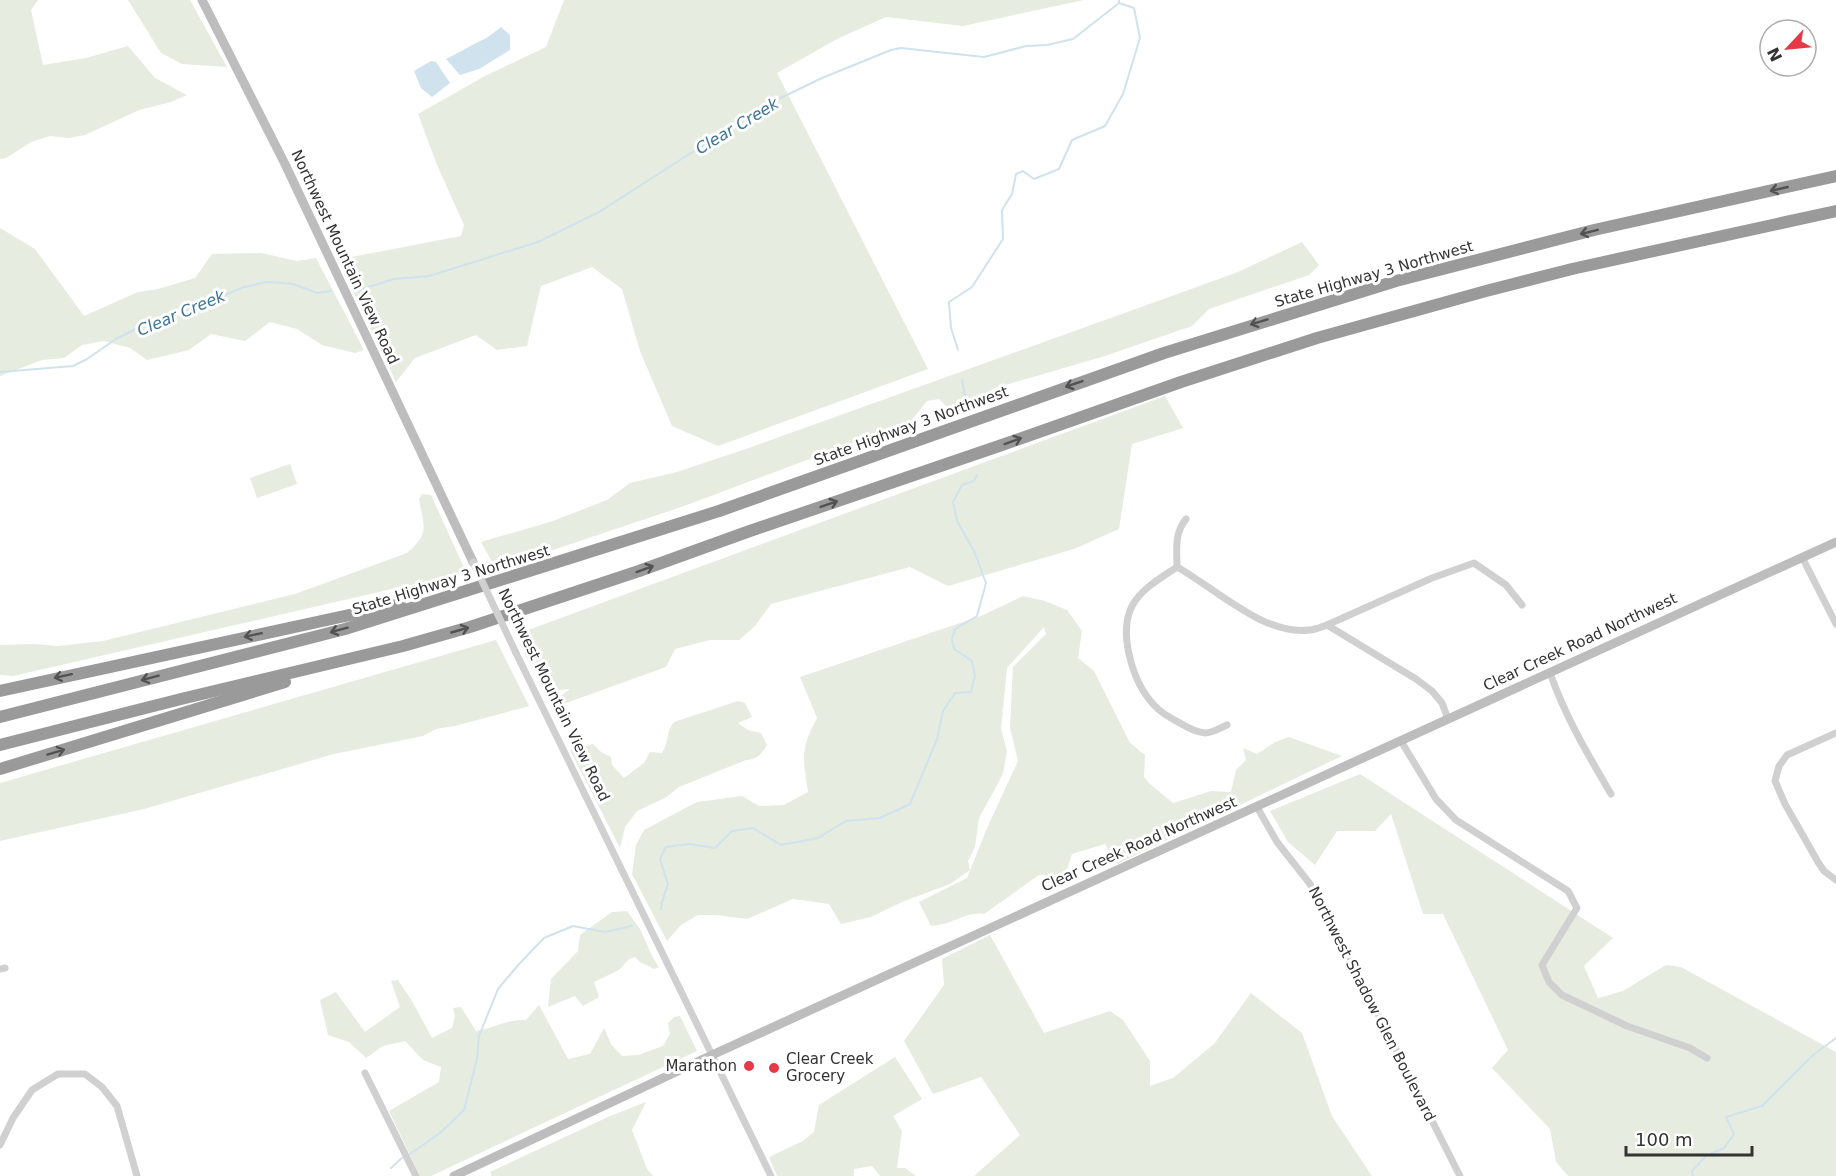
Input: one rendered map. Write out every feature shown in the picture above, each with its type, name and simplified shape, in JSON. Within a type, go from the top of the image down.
[{"type":"highway","name":"State Highway 3 Northwest","points":[[0,717],[345,629],[719,511],[1141,361],[1320,303],[1594,230],[1836,176]]},
{"type":"highway","points":[[0,769],[470,627],[639,571],[747,531],[1181,382],[1307,341],[1539,277],[1836,211]]},
{"type":"highway","points":[[0,691],[33,682],[475,588]]},
{"type":"highway","points":[[0,745],[403,646]]},
{"type":"highway","points":[[0,685],[33,682]]},
{"type":"main road","name":"Northwest Mountain View Road","points":[[202,0],[285,164],[473,562]]},
{"type":"main road","name":"Clear Creek Road Northwest","points":[[454,1176],[712,1055],[1836,542]]},
{"type":"street","points":[[1177,567],[1178,528],[1186,519]]},
{"type":"street","points":[[1802,557],[1836,624]]},
{"type":"street","name":"Northwest Mountain View Road","points":[[473,562],[771,1176]]},
{"type":"street","points":[[1177,567],[1262,621],[1293,631],[1310,630],[1327,625],[1432,578],[1474,563],[1506,585],[1522,605]]},
{"type":"street","points":[[1177,567],[1148,587],[1131,608],[1127,636],[1132,663],[1146,694],[1164,714],[1194,731],[1211,732],[1227,725]]},
{"type":"street","points":[[1327,625],[1432,691],[1442,703],[1448,719]]},
{"type":"street","points":[[1550,673],[1577,737],[1611,794]]},
{"type":"street","points":[[1836,733],[1787,755],[1779,766],[1775,782],[1818,862],[1824,871],[1836,880]]},
{"type":"street","points":[[1401,741],[1436,799],[1456,820],[1568,891],[1577,908],[1542,965],[1549,982],[1562,995],[1627,1026],[1690,1048],[1707,1058]]},
{"type":"street","name":"Northwest Shadow Glen Boulevard","points":[[1257,807],[1277,842],[1310,884],[1329,917],[1460,1176]]},
{"type":"street","points":[[365,1073],[416,1176]]},
{"type":"street","points":[[0,1145],[13,1118],[32,1090],[58,1074],[85,1074],[102,1087],[117,1106],[137,1176]]},
{"type":"shaded area","points":[[0,0],[38,0],[31,10],[43,65],[86,58],[128,46],[155,78],[187,95],[171,102],[139,110],[85,135],[69,138],[50,136],[31,142],[6,158],[0,159]]},
{"type":"shaded area","points":[[128,0],[190,0],[227,67],[182,64],[161,53]]},
{"type":"shaded area","points":[[564,0],[1084,0],[963,26],[886,17],[837,39],[777,73],[928,369],[718,446],[672,426],[640,351],[622,289],[592,267],[541,286],[527,346],[497,350],[476,335],[415,358],[396,382],[358,303],[341,259],[461,236],[464,225],[437,165],[418,114],[485,76],[546,47]]},
{"type":"shaded area","points":[[0,228],[35,249],[84,316],[138,292],[158,289],[195,278],[212,254],[261,253],[297,261],[316,258],[364,350],[355,353],[322,345],[297,329],[270,322],[245,341],[211,334],[189,350],[147,360],[130,348],[104,341],[82,345],[64,358],[42,360],[0,376]]},
{"type":"shaded area","points":[[1302,242],[1319,265],[1309,275],[1209,309],[1192,326],[1105,356],[995,388],[974,401],[949,409],[939,399],[927,401],[911,421],[684,506],[496,569],[481,542],[553,521],[607,500],[630,483],[677,472],[743,450],[1238,272]]},
{"type":"shaded area","points":[[1165,396],[1183,428],[1132,444],[1119,529],[1074,549],[948,586],[910,567],[771,604],[754,627],[739,640],[710,640],[675,649],[666,667],[555,707],[557,699],[570,689],[549,691],[540,674],[525,655],[520,633]]},
{"type":"shaded area","points":[[290,464],[297,484],[257,498],[250,478]]},
{"type":"shaded area","points":[[422,494],[431,495],[466,572],[13,676],[0,675],[0,645],[58,646],[103,641],[295,594],[407,553],[419,540],[424,529],[419,499]]},
{"type":"shaded area","points":[[1023,596],[1045,601],[1067,610],[1082,631],[1078,658],[1094,671],[1130,743],[1145,755],[1144,777],[1173,803],[1211,791],[1231,792],[1236,770],[1246,760],[1243,748],[1257,754],[1275,742],[1289,737],[1342,756],[1117,864],[1105,844],[1072,854],[1065,876],[1039,875],[984,914],[971,915],[931,926],[919,902],[967,878],[1018,761],[1010,728],[1013,667],[1046,634],[1044,627],[1007,668],[1001,729],[1007,751],[1003,774],[979,818],[975,847],[968,861],[970,870],[950,884],[902,902],[871,917],[841,924],[829,904],[793,899],[747,919],[698,915],[681,925],[667,941],[632,874],[636,845],[644,830],[697,802],[742,796],[759,806],[784,805],[808,792],[804,754],[817,718],[800,677],[981,616]]},
{"type":"shaded area","points":[[496,640],[529,706],[436,729],[423,736],[334,754],[144,809],[0,841],[0,783]]},
{"type":"shaded area","points":[[738,701],[745,703],[752,717],[738,723],[748,730],[761,733],[767,745],[763,751],[756,757],[679,787],[665,798],[637,811],[625,827],[620,848],[570,750],[593,744],[601,752],[611,757],[612,765],[624,778],[644,763],[650,752],[662,753],[674,722]]},
{"type":"shaded area","points":[[1360,774],[1613,938],[1584,966],[1598,998],[1623,991],[1666,965],[1681,967],[1836,1052],[1836,1176],[1568,1176],[1556,1162],[1550,1129],[1492,1068],[1508,1050],[1443,914],[1423,914],[1391,814],[1375,831],[1337,831],[1315,865],[1288,842],[1270,811]]},
{"type":"shaded area","points":[[627,911],[640,929],[659,967],[654,969],[635,957],[629,959],[619,970],[594,982],[599,997],[583,1006],[575,996],[548,1007],[551,979],[578,951],[580,935],[612,912]]},
{"type":"shaded area","points":[[990,935],[1044,1033],[1110,1011],[1123,1020],[1150,1061],[1150,1086],[1173,1078],[1214,1044],[1251,993],[1302,1033],[1332,1116],[1372,1176],[974,1176],[1020,1135],[981,1077],[933,1094],[904,1041],[944,985],[942,959]]},
{"type":"shaded area","points":[[398,980],[432,1038],[452,1028],[455,1016],[453,1008],[461,1007],[476,1031],[526,1020],[539,1005],[568,1059],[590,1054],[604,1028],[611,1044],[622,1056],[638,1055],[663,1046],[670,1034],[668,1023],[674,1017],[680,1016],[697,1051],[431,1176],[420,1176],[389,1111],[439,1082],[441,1067],[423,1060],[405,1041],[383,1046],[366,1058],[349,1042],[328,1035],[320,1000],[336,992],[365,1032],[400,1007],[391,981]]},
{"type":"shaded area","points":[[895,1057],[922,1099],[893,1116],[902,1131],[897,1168],[905,1168],[916,1176],[880,1176],[872,1166],[854,1169],[854,1176],[777,1176],[769,1157],[803,1141],[814,1132],[819,1105]]},
{"type":"shaded area","points":[[646,1102],[632,1130],[647,1169],[653,1176],[492,1176],[490,1172],[608,1117]]},
{"type":"water","points":[[501,27],[510,35],[510,50],[479,69],[460,75],[446,59],[488,37]]},
{"type":"water","points":[[431,61],[436,62],[450,83],[432,97],[421,88],[414,71]]},
{"type":"waterway","name":"Clear Creek","points":[[359,290],[394,279],[429,276],[538,242],[599,212],[764,106],[822,78],[891,50],[901,48],[984,57],[1026,46],[1047,45],[1073,39],[1119,3],[1119,0]]},
{"type":"waterway","points":[[958,350],[951,328],[949,302],[972,287],[1003,239],[1002,210],[1012,194],[1016,174],[1023,171],[1034,179],[1059,169],[1072,140],[1105,126],[1123,94],[1140,38],[1134,8],[1119,3]]},
{"type":"waterway","name":"Clear Creek","points":[[0,372],[73,366],[116,339],[150,322],[166,319],[244,287],[267,282],[293,284],[317,293],[331,291]]},
{"type":"waterway","points":[[962,380],[966,400]]},
{"type":"waterway","points":[[661,910],[668,884],[660,859],[666,847],[689,844],[715,848],[732,831],[753,828],[781,845],[818,838],[846,821],[880,818],[910,804],[937,739],[943,711],[955,693],[971,692],[975,676],[972,661],[954,649],[952,639],[955,629],[977,616],[986,583],[974,551],[957,521],[953,502],[962,485],[974,481],[977,475]]},
{"type":"waterway","points":[[410,1154],[440,1133],[464,1110],[477,1059],[479,1036],[498,989],[544,938],[573,926],[605,932],[632,926]]},
{"type":"waterway","points":[[1693,1176],[1692,1171],[1706,1156],[1724,1148],[1734,1134],[1726,1117],[1762,1106],[1812,1056],[1836,1038]]},
{"type":"waterway","points":[[391,1168],[402,1158]]},
{"type":"place","name":"Marathon","points":[[749,1066]]},
{"type":"place","name":"Clear Creek Grocery","points":[[774,1068]]}]
